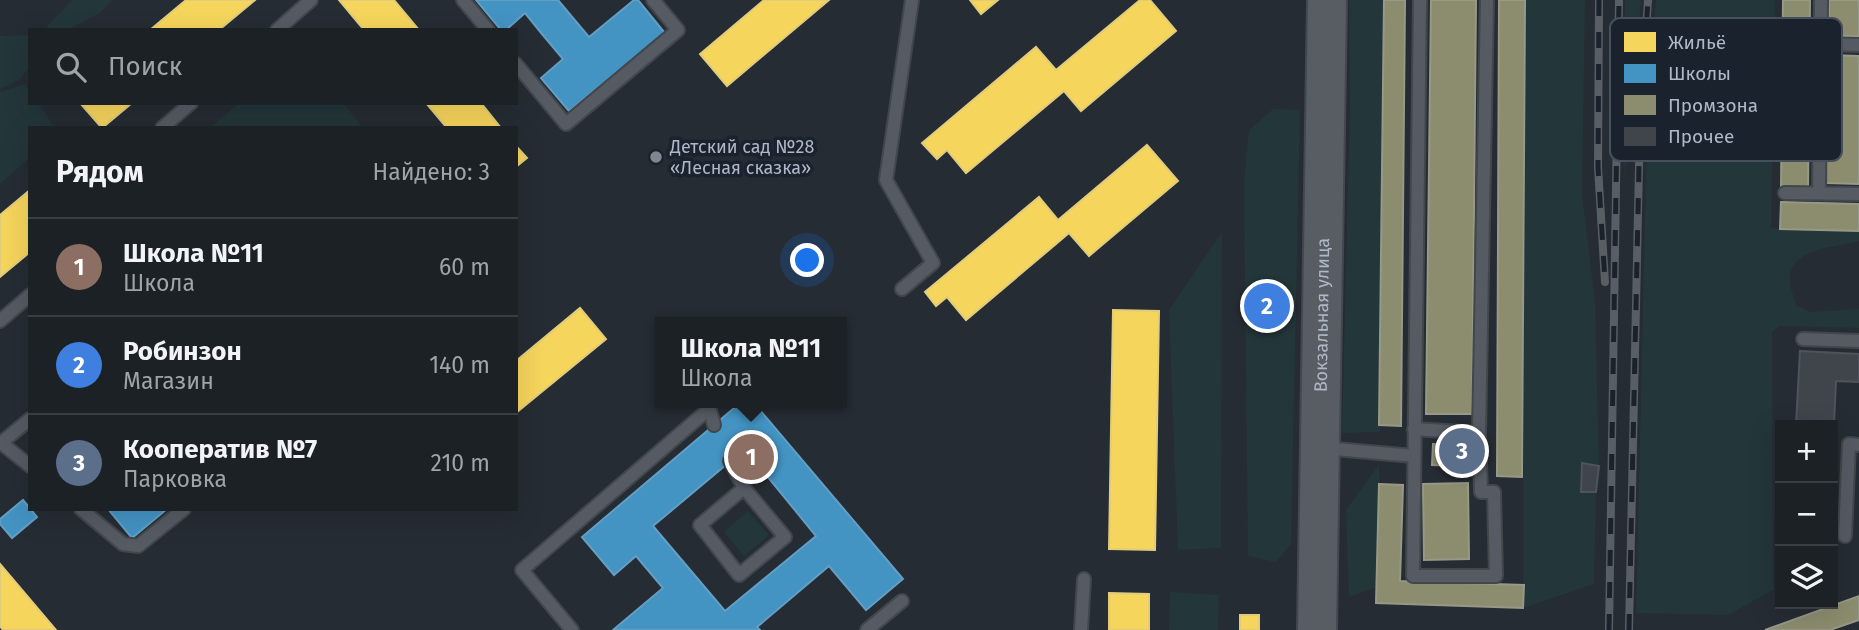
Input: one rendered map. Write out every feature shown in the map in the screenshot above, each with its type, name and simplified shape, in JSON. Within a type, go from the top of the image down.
[{"type":"main road","name":"Вокзальная улица","points":[[1317,630],[1326,0]]},
{"type":"lane","points":[[279,28],[311,0]]},
{"type":"lane","points":[[463,0],[486,28]]},
{"type":"lane","points":[[518,66],[566,124],[678,30],[653,0]]},
{"type":"lane","points":[[902,289],[933,263],[886,180],[912,0]]},
{"type":"lane","points":[[1420,0],[1413,576],[1496,576],[1494,492],[1481,492],[1479,433],[1488,0]]},
{"type":"lane","points":[[1821,0],[1821,18]]},
{"type":"lane","points":[[164,126],[189,105]]},
{"type":"lane","points":[[1819,161],[1819,193]]},
{"type":"lane","points":[[1785,193],[1859,194]]},
{"type":"lane","points":[[0,321],[28,297]]},
{"type":"lane","points":[[1803,339],[1859,341]]},
{"type":"lane","points":[[572,630],[522,570],[707,408]]},
{"type":"lane","points":[[710,408],[714,425]]},
{"type":"lane","points":[[28,421],[1,443],[28,465]]},
{"type":"lane","points":[[1414,429],[1479,433]]},
{"type":"lane","points":[[1844,536],[1849,444],[1859,445]]},
{"type":"lane","points":[[1320,447],[1413,456]]},
{"type":"lane","points":[[730,461],[744,488],[785,537],[740,575],[700,525],[744,488]]},
{"type":"lane","points":[[83,511],[123,544],[138,546],[182,511]]},
{"type":"lane","points":[[1081,630],[1084,579]]},
{"type":"lane","points":[[867,630],[902,601]]},
{"type":"shaded area","points":[[72,0],[112,0],[100,13],[71,28],[46,28]]},
{"type":"shaded area","points":[[1349,0],[1384,0],[1380,432],[1342,433],[1350,104]]},
{"type":"shaded area","points":[[1525,0],[1585,0],[1582,193],[1595,303],[1599,466],[1582,463],[1581,492],[1596,492],[1594,584],[1523,608]]},
{"type":"shaded area","points":[[1625,0],[1641,0],[1639,18],[1625,18]]},
{"type":"shaded area","points":[[1656,0],[1775,0],[1775,18],[1655,18]]},
{"type":"shaded area","points":[[28,35],[28,70],[19,80],[0,89],[0,36]]},
{"type":"shaded area","points":[[25,84],[28,88],[28,105],[39,105],[54,126],[28,126],[28,159],[0,184],[0,92]]},
{"type":"shaded area","points":[[237,105],[345,105],[361,126],[212,126]]},
{"type":"shaded area","points":[[1273,109],[1300,110],[1291,544],[1276,562],[1248,556],[1244,180],[1249,130]]},
{"type":"shaded area","points":[[1647,161],[1772,161],[1771,228],[1859,231],[1859,241],[1814,251],[1796,262],[1791,271],[1790,283],[1796,305],[1810,312],[1859,309],[1859,328],[1780,326],[1772,332],[1773,590],[1728,615],[1636,613]]},
{"type":"shaded area","points":[[1222,232],[1221,548],[1178,550],[1169,310]]},
{"type":"shaded area","points":[[1379,465],[1382,585],[1349,597],[1346,510]]},
{"type":"shaded area","points":[[748,511],[769,535],[744,556],[724,532]]},
{"type":"shaded area","points":[[1170,592],[1219,595],[1218,630],[1169,630]]},
{"type":"building: Жильё","points":[[186,0],[255,0],[221,28],[152,28]]},
{"type":"building: Жильё","points":[[339,0],[394,0],[417,28],[362,28]]},
{"type":"building: Жильё","points":[[764,0],[829,0],[727,86],[700,54]]},
{"type":"building: Жильё","points":[[970,0],[998,0],[981,14]]},
{"type":"building: Жильё","points":[[1140,0],[1150,0],[1176,31],[1081,111],[1064,91],[966,173],[947,150],[937,159],[922,143],[1036,47],[1056,70]]},
{"type":"building: Жильё","points":[[82,105],[130,105],[104,126],[100,126]]},
{"type":"building: Жильё","points":[[428,105],[483,105],[499,126],[445,126]]},
{"type":"building: Жильё","points":[[1147,145],[1178,181],[1089,256],[1069,233],[966,320],[947,297],[936,306],[925,292],[1039,197],[1058,220]]},
{"type":"building: Жильё","points":[[518,148],[527,158],[518,165]]},
{"type":"building: Жильё","points":[[28,192],[28,254],[0,277],[0,215]]},
{"type":"building: Жильё","points":[[580,308],[606,339],[518,411],[518,359]]},
{"type":"building: Жильё","points":[[1113,310],[1159,311],[1155,550],[1109,549]]},
{"type":"building: Жильё","points":[[0,564],[56,630],[3,630],[0,626]]},
{"type":"building: Жильё","points":[[1109,593],[1149,594],[1149,630],[1109,630]]},
{"type":"building: Жильё","points":[[1240,615],[1259,615],[1259,630],[1240,630]]},
{"type":"building: Школы","points":[[476,0],[558,0],[589,37],[634,0],[638,0],[665,33],[569,111],[541,78],[563,59],[525,13],[508,28],[499,28]]},
{"type":"building: Школы","points":[[734,408],[758,408],[903,579],[866,610],[829,566],[757,627],[760,630],[613,630],[663,588],[636,556],[614,575],[582,537]],"holes":[[[745,449],[816,536],[725,611],[653,526]]]},
{"type":"building: Школы","points":[[23,500],[28,511],[32,511],[37,517],[12,538],[0,524],[0,519]]},
{"type":"building: Школы","points":[[110,511],[165,511],[132,538]]},
{"type":"building: Промзона","points":[[1384,0],[1405,0],[1401,426],[1379,425]]},
{"type":"building: Промзона","points":[[1431,0],[1476,0],[1472,414],[1426,414]]},
{"type":"building: Промзона","points":[[1499,0],[1525,0],[1522,477],[1497,476]]},
{"type":"building: Промзона","points":[[1783,0],[1810,0],[1810,18],[1783,18]]},
{"type":"building: Промзона","points":[[1829,0],[1859,0],[1859,36],[1842,36],[1842,18],[1829,18]]},
{"type":"building: Промзона","points":[[1842,55],[1859,56],[1859,184],[1826,183],[1827,161],[1842,161]]},
{"type":"building: Промзона","points":[[1781,161],[1808,161],[1808,188],[1781,188]]},
{"type":"building: Промзона","points":[[1781,202],[1859,204],[1859,231],[1780,229]]},
{"type":"building: Промзона","points":[[1433,444],[1461,446],[1460,466],[1432,465]]},
{"type":"building: Промзона","points":[[1468,483],[1469,559],[1424,560],[1423,484]]},
{"type":"building: Промзона","points":[[1379,484],[1403,485],[1400,581],[1524,585],[1523,608],[1376,603]]},
{"type":"building: Промзона","points":[[1859,596],[1859,620],[1830,630],[1765,630],[1823,609],[1838,609],[1838,604]]},
{"type":"building: Прочее","points":[[1800,351],[1859,354],[1859,382],[1836,381],[1834,420],[1796,420]]},
{"type":"building: Прочее","points":[[1582,463],[1599,466],[1596,492],[1581,492]]},
{"type":"railway","points":[[1599,0],[1598,167],[1605,282]]},
{"type":"railway","points":[[1619,0],[1619,18]]},
{"type":"railway","points":[[1647,18],[1648,0]]},
{"type":"railway","points":[[1609,630],[1616,161]]},
{"type":"railway","points":[[1629,630],[1639,161]]},
{"type":"place","name":"Детский сад №28 «Лесная сказка»","points":[[656,157]]},
{"type":"place","name":"Робинзон","points":[[1267,306]]},
{"type":"place","name":"Кооператив №7","points":[[1462,451]]},
{"type":"place","name":"Школа №11","points":[[751,457]]}]
